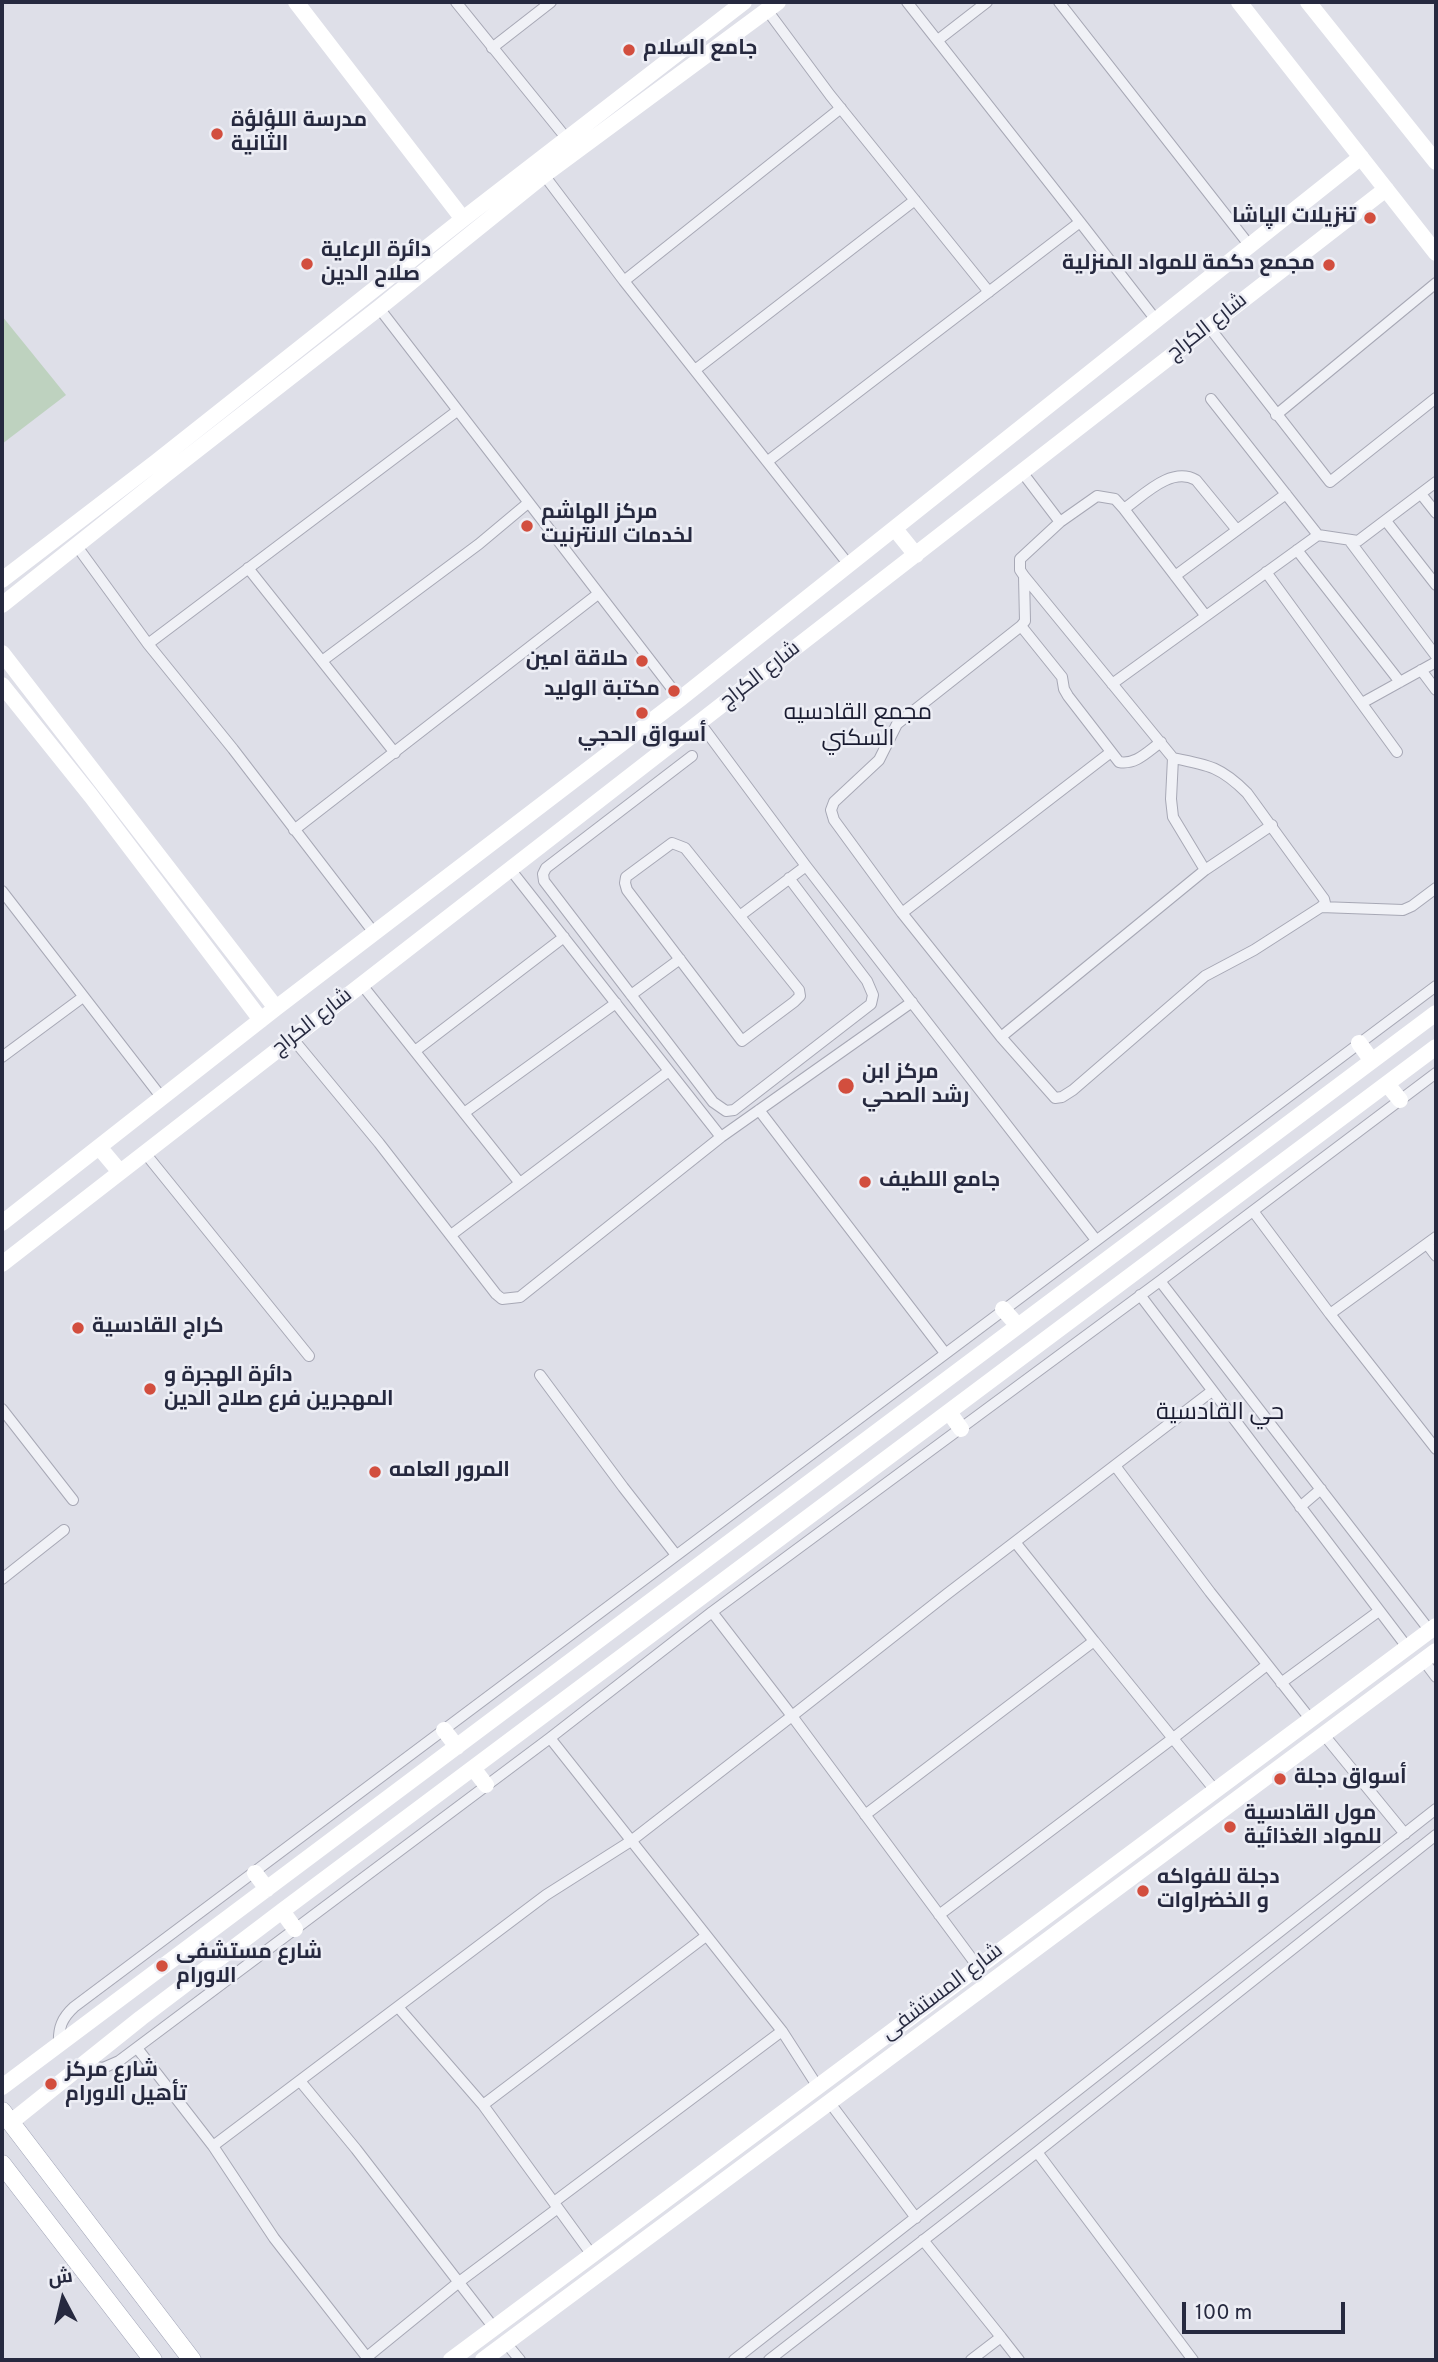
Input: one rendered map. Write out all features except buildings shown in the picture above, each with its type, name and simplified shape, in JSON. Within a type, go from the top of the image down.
[{"type":"main road","points":[[6,2116],[192,2360]]},
{"type":"main road","points":[[2,2164],[153,2360]]},
{"type":"street","points":[[296,2],[463,219]]},
{"type":"street","points":[[456,2],[567,139]]},
{"type":"street","points":[[492,48],[551,2]]},
{"type":"street","points":[[2,580],[744,2]]},
{"type":"street","points":[[907,2],[1156,320]]},
{"type":"street","points":[[937,40],[987,2]]},
{"type":"street","points":[[1059,2],[1250,246]]},
{"type":"street","points":[[1239,2],[1436,253]]},
{"type":"street","points":[[1308,2],[1436,162]]},
{"type":"street","points":[[2,605],[544,175],[773,6],[841,108],[989,292]]},
{"type":"street","points":[[699,37],[711,52]]},
{"type":"street","points":[[624,281],[841,108]]},
{"type":"street","points":[[2,1223],[276,1008],[680,699],[1361,158]]},
{"type":"street","points":[[544,175],[624,281],[849,565]]},
{"type":"street","name":"شارع الكراج","points":[[2,1264],[1386,189]]},
{"type":"street","points":[[695,370],[915,200]]},
{"type":"street","points":[[768,461],[1080,222]]},
{"type":"street","points":[[1276,415],[1436,283]]},
{"type":"street","points":[[379,308],[680,699]]},
{"type":"street","points":[[1209,327],[1330,482],[1436,398]]},
{"type":"street","points":[[318,333],[315,342],[317,346],[323,350],[328,348]]},
{"type":"street","points":[[296,352],[304,352],[309,359],[306,365]]},
{"type":"street","points":[[1211,400],[1318,535],[1358,541],[1436,482]]},
{"type":"street","points":[[148,644],[457,411]]},
{"type":"street","points":[[1022,472],[1060,522]]},
{"type":"street","points":[[1125,509],[1167,479],[1187,475],[1196,480],[1237,530]]},
{"type":"street","points":[[1175,576],[1286,494]]},
{"type":"street","points":[[1421,494],[1436,513]]},
{"type":"street","points":[[1205,615],[1115,499],[1097,496],[1060,522],[1020,559],[1020,570],[1024,576],[1173,758],[1173,817],[1205,870]]},
{"type":"street","points":[[322,662],[479,544],[528,503]]},
{"type":"street","points":[[1386,521],[1436,585]]},
{"type":"street","points":[[895,529],[916,555]]},
{"type":"street","points":[[1112,684],[1318,535]]},
{"type":"street","points":[[1349,540],[1436,656]]},
{"type":"street","points":[[76,545],[148,644],[233,749],[375,934]]},
{"type":"street","points":[[1297,550],[1400,682]]},
{"type":"street","points":[[23,564],[33,578]]},
{"type":"street","points":[[248,568],[395,753]]},
{"type":"street","points":[[1266,572],[1397,752]]},
{"type":"street","points":[[1024,576],[1025,621],[1021,626],[897,724],[879,760],[834,802],[831,810],[834,820],[902,914],[1001,1037],[1055,1098],[1062,1097],[1205,976],[1254,950],[1325,903],[1272,825],[1233,779],[1213,766],[1173,758]]},
{"type":"street","points":[[294,830],[598,594]]},
{"type":"street","points":[[1021,626],[1062,677],[1068,696],[1119,762],[1135,761],[1161,742]]},
{"type":"street","points":[[2,653],[261,1020]]},
{"type":"street","points":[[1362,704],[1436,662]]},
{"type":"street","points":[[1421,670],[1436,690]]},
{"type":"street","points":[[3,690],[97,791],[276,1008]]},
{"type":"street","points":[[700,723],[806,866],[1096,1240]]},
{"type":"street","points":[[902,914],[1111,752]]},
{"type":"street","points":[[692,756],[546,868],[543,874],[544,881],[713,1102],[726,1111],[734,1110],[871,1004],[872,988],[789,878]]},
{"type":"street","points":[[1001,1037],[1205,870],[1272,825]]},
{"type":"street","points":[[672,844],[685,848],[796,984],[800,996],[742,1041],[680,959],[627,890],[625,883],[626,877],[672,844]]},
{"type":"street","points":[[741,915],[806,866]]},
{"type":"street","points":[[510,869],[721,1137]]},
{"type":"street","points":[[1321,907],[1402,910],[1436,888]]},
{"type":"street","points":[[2,891],[162,1098]]},
{"type":"street","points":[[415,1051],[564,937]]},
{"type":"street","points":[[631,995],[680,959]]},
{"type":"street","points":[[362,985],[519,1182]]},
{"type":"street","points":[[59,2044],[61,2023],[75,2007],[1436,986]]},
{"type":"street","points":[[2,1057],[83,997]]},
{"type":"street","points":[[293,1039],[502,1299],[520,1297],[721,1137],[912,1002]]},
{"type":"street","points":[[464,1112],[616,1003]]},
{"type":"street","points":[[2,2087],[1436,1013]]},
{"type":"street","points":[[1359,1043],[1372,1061]]},
{"type":"street","points":[[6,2116],[82,2065],[282,1911],[1436,1047]]},
{"type":"street","points":[[451,1235],[669,1071]]},
{"type":"street","points":[[82,2065],[108,2067],[137,2048],[550,1738],[712,1612],[1160,1282],[1436,1073]]},
{"type":"street","points":[[1387,1084],[1400,1100]]},
{"type":"street","points":[[759,1110],[945,1353]]},
{"type":"street","points":[[99,1147],[120,1172]]},
{"type":"street","points":[[145,1153],[309,1356]]},
{"type":"street","points":[[1181,1204],[1198,1226]]},
{"type":"street","points":[[1252,1211],[1436,1449]]},
{"type":"street","points":[[1330,1314],[1436,1237]]},
{"type":"street","points":[[1427,1244],[1436,1256]]},
{"type":"street","points":[[1160,1282],[1433,1628]]},
{"type":"street","points":[[1140,1295],[1407,1647]]},
{"type":"street","points":[[1003,1309],[1018,1326]]},
{"type":"street","points":[[540,1374],[622,1487],[676,1555]]},
{"type":"street","points":[[213,2146],[547,1895],[631,1842],[1212,1391]]},
{"type":"street","points":[[2,1409],[74,1500]]},
{"type":"street","points":[[949,1412],[961,1429]]},
{"type":"street","points":[[1116,1466],[1311,1720]]},
{"type":"street","points":[[1300,1507],[1321,1489]]},
{"type":"street","points":[[2,1579],[64,1530]]},
{"type":"street","points":[[1015,1542],[1214,1789]]},
{"type":"street","points":[[1281,1683],[1379,1611]]},
{"type":"street","points":[[712,1612],[978,1967]]},
{"type":"street","points":[[632,1616],[648,1637]]},
{"type":"street","name":"شارع المستشفى","points":[[455,2359],[1214,1789],[1433,1628]]},
{"type":"street","points":[[865,1815],[1094,1641]]},
{"type":"street","points":[[1430,1656],[1436,1677]]},
{"type":"street","name":"شارع المستشفى","points":[[483,2360],[1430,1656]]},
{"type":"street","points":[[939,1915],[1267,1665]]},
{"type":"street","points":[[444,1730],[457,1747]]},
{"type":"street","points":[[1324,1735],[1405,1834]]},
{"type":"street","points":[[550,1738],[782,2031],[818,2087]]},
{"type":"street","points":[[473,1768],[486,1785]]},
{"type":"street","points":[[734,2360],[1436,1809]]},
{"type":"street","points":[[769,2360],[1037,2152],[1436,1835]]},
{"type":"street","points":[[1142,1845],[1155,1862]]},
{"type":"street","points":[[255,1873],[267,1889]]},
{"type":"street","points":[[282,1911],[295,1929]]},
{"type":"street","points":[[483,2105],[706,1936]]},
{"type":"street","points":[[1232,1970],[1244,1986]]},
{"type":"street","points":[[124,1996],[141,2018]]},
{"type":"street","points":[[398,2007],[483,2105],[592,2255]]},
{"type":"street","points":[[137,2048],[213,2146],[274,2238],[368,2359],[556,2205],[782,2031]]},
{"type":"street","points":[[300,2081],[494,2328]]},
{"type":"street","points":[[830,2103],[916,2218]]},
{"type":"street","points":[[1037,2152],[1193,2360]]},
{"type":"street","points":[[712,2165],[725,2180]]},
{"type":"street","points":[[923,2240],[1019,2360]]},
{"type":"street","points":[[851,2269],[865,2285]]},
{"type":"street","points":[[971,2360],[1001,2337]]},
{"type":"street","points":[[506,2343],[520,2360]]},
{"type":"green space","points":[[2,316],[66,395],[2,444]]},
{"type":"place","name":"جامع السلام","points":[[629,50]]},
{"type":"place","name":"مدرسة اللؤلؤة الثانية","points":[[217,134]]},
{"type":"place","name":"تنزيلات الپاشا","points":[[1370,218]]},
{"type":"place","name":"دائرة الرعاية صلاح الدين","points":[[307,264]]},
{"type":"place","name":"مجمع دكمة للمواد المنزلية","points":[[1329,265]]},
{"type":"place","name":"مركز الهاشم لخدمات الانترنيت","points":[[527,526]]},
{"type":"place","name":"حلاقة امين","points":[[642,661]]},
{"type":"place","name":"مكتبة الوليد","points":[[674,691]]},
{"type":"place","name":"أسواق الحجي","points":[[642,713]]},
{"type":"place","name":"مركز ابن رشد الصحي","points":[[846,1086]]},
{"type":"place","name":"جامع اللطیف","points":[[865,1182]]},
{"type":"place","name":"كراج القادسية","points":[[78,1328]]},
{"type":"place","name":"دائرة الهجرة و المهجرين فرع صلاح الدين","points":[[150,1389]]},
{"type":"place","name":"المرور العامه","points":[[375,1472]]},
{"type":"place","name":"أسواق دجلة","points":[[1280,1779]]},
{"type":"place","name":"مول القادسية للمواد الغذائية","points":[[1230,1827]]},
{"type":"place","name":"دجلة للفواكه و الخضراوات","points":[[1143,1891]]},
{"type":"place","name":"شارع مستشفى الاورام","points":[[162,1966]]},
{"type":"place","name":"شارع مركز تأهيل الاورام","points":[[51,2084]]},
{"type":"district","name":"مجمع القادسيه السكني","points":[[858,727]]},
{"type":"district","name":"حي القادسية","points":[[1220,1414]]}]
